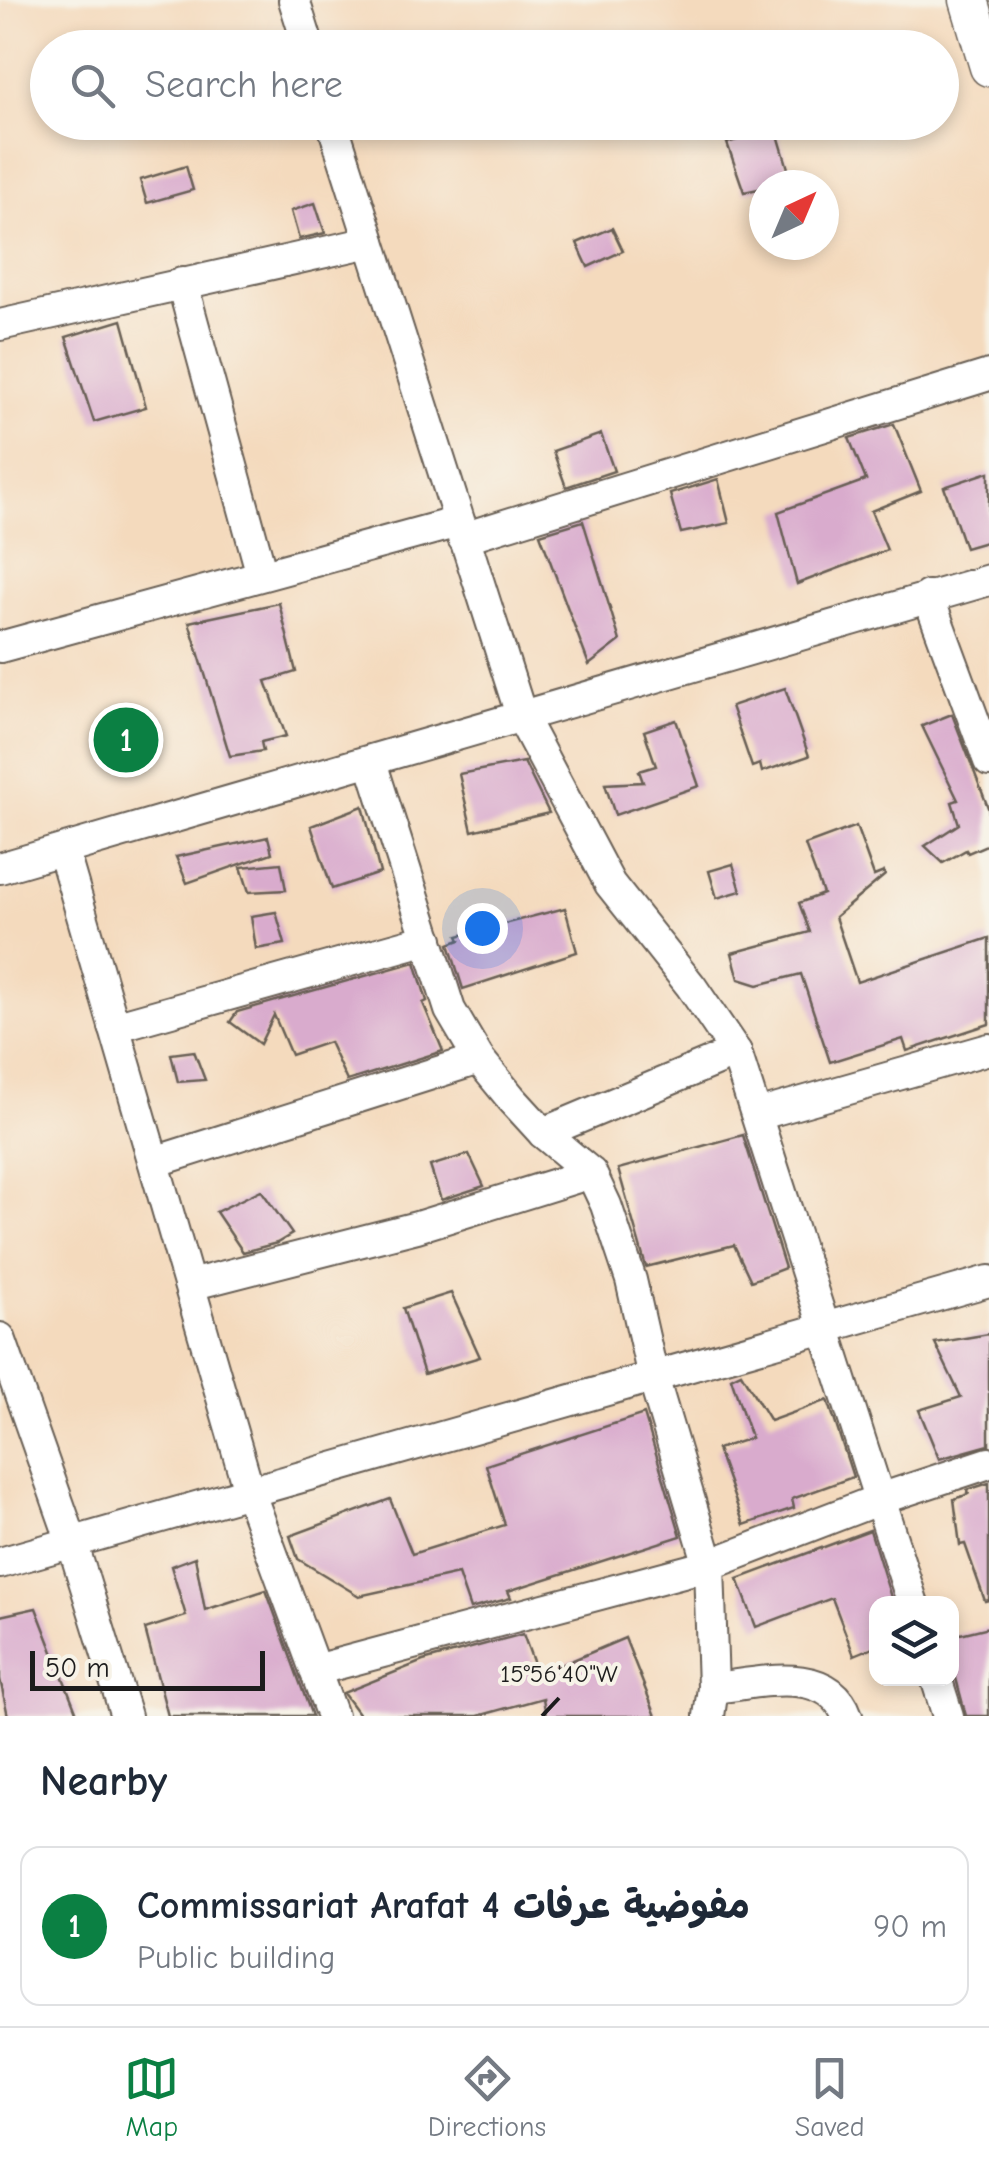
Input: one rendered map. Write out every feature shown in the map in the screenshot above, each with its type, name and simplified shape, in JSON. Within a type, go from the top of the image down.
[{"type":"street","points":[[294,0],[303,30]]},
{"type":"street","points":[[969,0],[989,67]]},
{"type":"street","points":[[338,140],[522,718],[610,884],[691,986],[736,1052],[911,1596]]},
{"type":"street","points":[[0,324],[370,242]]},
{"type":"street","points":[[182,283],[262,575]]},
{"type":"street","points":[[0,647],[262,575],[460,530],[989,376]]},
{"type":"street","points":[[0,868],[989,580]]},
{"type":"street","points":[[928,596],[989,761]]},
{"type":"street","points":[[371,762],[450,1010],[479,1059],[543,1133],[591,1173],[606,1205],[631,1280],[654,1376],[709,1565],[713,1601],[711,1702],[790,1680],[822,1684],[843,1704],[847,1716]]},
{"type":"street","points":[[63,850],[250,1491],[332,1716]]},
{"type":"street","points":[[114,1027],[428,940]]},
{"type":"street","points":[[757,1115],[989,1049]]},
{"type":"street","points":[[543,1133],[736,1052]]},
{"type":"street","points":[[154,1162],[479,1059]]},
{"type":"street","points":[[190,1285],[417,1226],[591,1173]]},
{"type":"street","points":[[0,1563],[989,1281]]},
{"type":"street","points":[[0,1338],[73,1545],[126,1716]]},
{"type":"street","points":[[315,1670],[709,1565],[880,1498],[989,1462]]},
{"type":"street","points":[[939,1686],[948,1716]]},
{"type":"building","points":[[780,140],[788,170],[749,170],[749,191],[744,192],[727,143]]},
{"type":"building","points":[[186,166],[193,190],[147,203],[140,180]]},
{"type":"building","points":[[315,203],[325,233],[299,239],[291,211]]},
{"type":"building","points":[[612,228],[623,251],[588,267],[577,243]]},
{"type":"building","points":[[122,320],[146,407],[94,422],[66,337]]},
{"type":"building","points":[[894,424],[921,491],[871,511],[887,550],[797,584],[778,512],[866,480],[849,438]]},
{"type":"building","points":[[601,434],[614,471],[566,487],[553,451]]},
{"type":"building","points":[[989,472],[989,541],[965,548],[944,487]]},
{"type":"building","points":[[718,479],[729,523],[681,533],[670,494]]},
{"type":"building","points":[[583,521],[620,641],[589,665],[540,534]]},
{"type":"building","points":[[279,603],[296,672],[266,681],[286,736],[261,742],[263,751],[230,756],[189,622]]},
{"type":"building","points":[[785,688],[809,756],[762,772],[760,764],[752,767],[731,706]]},
{"type":"building","points":[[952,714],[989,810],[989,844],[968,853],[966,850],[943,863],[925,846],[959,824],[952,802],[958,800],[922,726]]},
{"type":"building","points":[[676,720],[699,786],[615,815],[605,784],[643,782],[639,771],[656,766],[644,731]]},
{"type":"building","points":[[524,762],[549,813],[472,831],[459,774]]},
{"type":"building","points":[[363,806],[380,873],[332,889],[311,826]]},
{"type":"building","points":[[856,826],[874,876],[884,872],[885,875],[835,917],[857,982],[989,938],[989,1024],[907,1051],[903,1039],[830,1062],[801,974],[758,985],[739,979],[732,953],[810,932],[799,903],[823,894],[805,845]]},
{"type":"building","points":[[268,837],[272,853],[187,883],[176,857]]},
{"type":"building","points":[[281,863],[286,890],[249,892],[241,867]]},
{"type":"building","points":[[733,864],[741,891],[717,898],[709,871]]},
{"type":"building","points":[[565,908],[577,952],[463,989],[449,944],[460,940],[458,936]]},
{"type":"building","points":[[276,912],[285,944],[256,949],[251,916]]},
{"type":"building","points":[[415,962],[427,1001],[423,1003],[443,1051],[347,1081],[329,1042],[291,1055],[274,1015],[260,1044],[230,1022],[237,1012]]},
{"type":"building","points":[[194,1051],[205,1080],[178,1082],[171,1054]]},
{"type":"building","points":[[743,1135],[785,1268],[751,1281],[734,1245],[646,1267],[618,1169]]},
{"type":"building","points":[[469,1154],[484,1186],[441,1200],[430,1166]]},
{"type":"building","points":[[261,1190],[292,1234],[277,1243],[243,1252],[216,1212]]},
{"type":"building","points":[[451,1293],[480,1357],[424,1374],[403,1308]]},
{"type":"building","points":[[989,1334],[989,1445],[939,1459],[919,1410],[961,1397],[935,1343]]},
{"type":"building","points":[[741,1373],[770,1421],[828,1400],[853,1477],[792,1499],[794,1508],[744,1525],[717,1449],[751,1438],[731,1378]]},
{"type":"building","points":[[644,1414],[681,1536],[508,1591],[511,1598],[470,1609],[458,1574],[359,1596],[298,1559],[290,1536],[390,1499],[412,1554],[505,1525],[486,1465]]},
{"type":"building","points":[[989,1483],[989,1600],[985,1601],[965,1544],[960,1545],[954,1499]]},
{"type":"building","points":[[870,1530],[891,1596],[869,1596],[869,1649],[854,1655],[832,1598],[756,1627],[738,1579]]},
{"type":"building","points":[[195,1557],[205,1610],[266,1590],[312,1716],[168,1716],[145,1629],[186,1616],[171,1566]]},
{"type":"building","points":[[36,1608],[78,1716],[8,1716],[0,1679],[0,1616]]},
{"type":"building","points":[[989,1627],[989,1716],[966,1716],[958,1686],[959,1634]]},
{"type":"building","points":[[523,1634],[538,1675],[625,1638],[656,1716],[546,1716],[543,1698],[478,1716],[360,1716],[343,1693],[423,1661]]},
{"type":"place","name":"Commissariat Arafat 4 مفوضية عرفات","points":[[126,740]]}]
